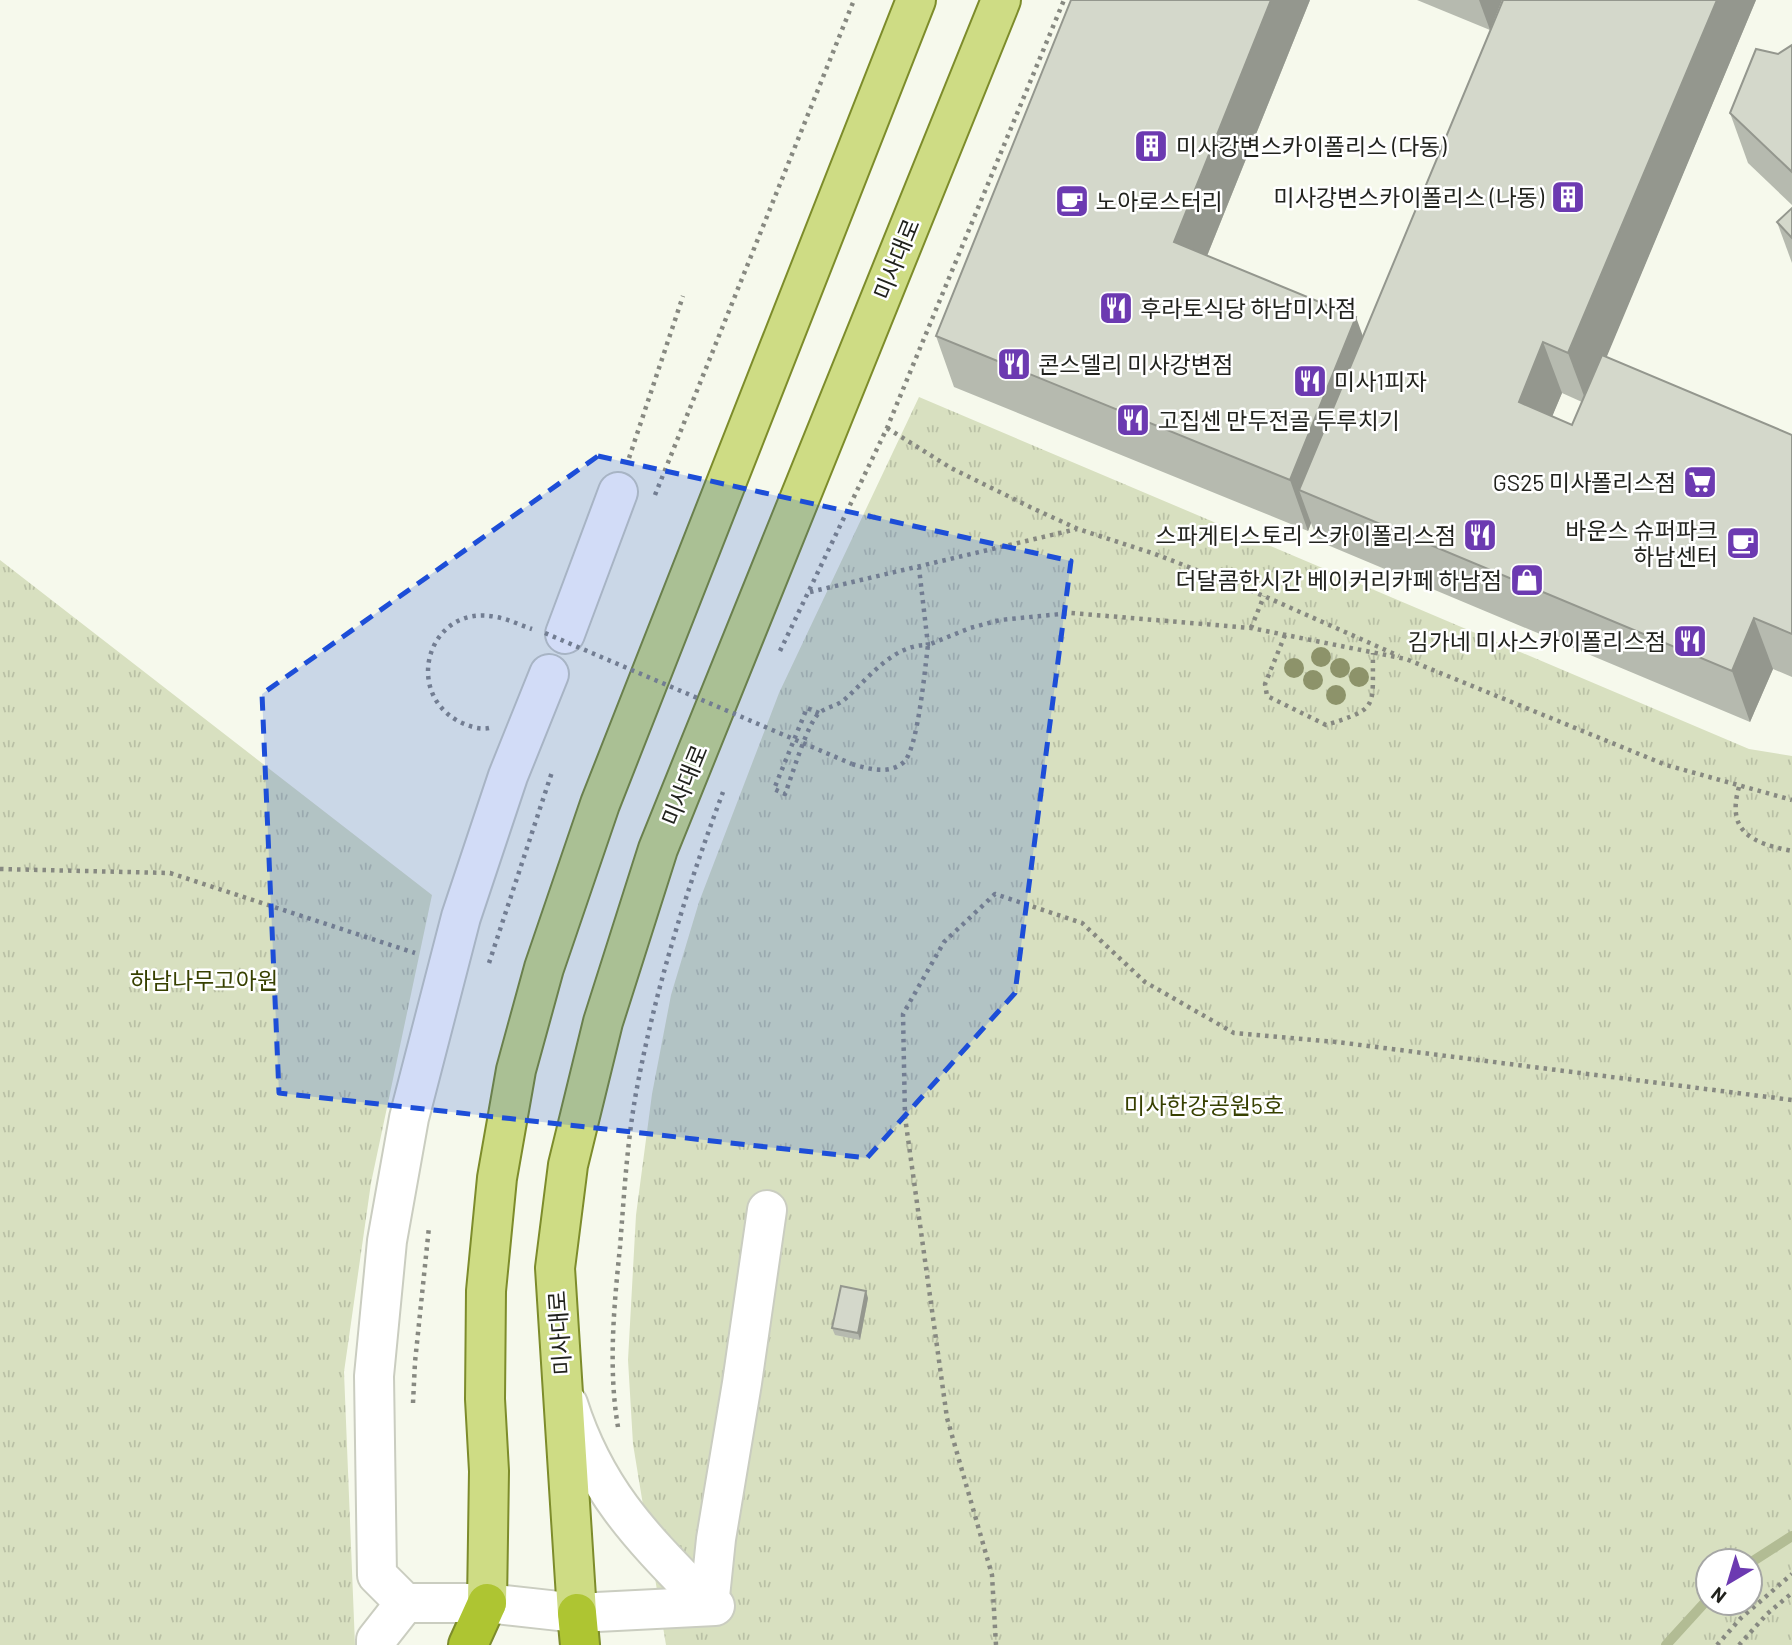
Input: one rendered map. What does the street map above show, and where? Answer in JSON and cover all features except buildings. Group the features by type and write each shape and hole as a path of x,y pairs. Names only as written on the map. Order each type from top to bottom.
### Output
{"highway":[{"path":"468,1645 487,1603"},
{"path":"487,1603 494,1645"}],"main road":[{"path":"487,1603 489,1471 485,1399 486,1291 497,1178 516,1070 544,968 600,804 916,0"},
{"name":"미사대로","path":"579,1629 555,1268 568,1166 603,1023 658,849 1001,0"}],"street":[{"path":"555,634 634,498"},
{"path":"549,674 508,776 461,917 409,1118 387,1241 373,1376 377,1575 405,1603 487,1603 579,1629 712,1606"},
{"path":"712,1606 716,1539 767,1210"},
{"path":"563,1388 587,1454 618,1507 641,1536 712,1606"},
{"path":"376,1645 376,1640 405,1603"}],"path":[{"path":"634,498 854,0"},
{"path":"780,651 887,428 1064,0"},
{"path":"634,498 683,296"},
{"path":"887,428 985,487 1077,528 1155,554 1264,596 1406,659 1666,765 1792,800"},
{"path":"809,592 919,568 1077,528"},
{"path":"495,727 483,729 465,725 447,715 433,695 427,672 431,651 439,635 456,621 476,616 495,617 555,634 852,764 873,770 891,769 905,761 913,742 928,646 919,568"},
{"path":"1251,628 1264,596"},
{"path":"819,713 807,708 774,789 785,794 819,713 841,703 898,653 915,645 928,646 970,628 1000,620 1071,613 1251,628 1406,659"},
{"path":"1285,635 1265,684 1267,696 1326,725 1361,714 1369,707 1372,695 1373,653"},
{"path":"748,726 753,713"},
{"path":"1739,787 1734,804 1735,817 1742,832 1776,848 1792,851"},
{"path":"620,1439 616,1417 614,1357 616,1282 636,1095 677,921 724,791"},
{"path":"0,869 170,873 449,964"},
{"path":"996,1645 992,1575 947,1418 905,1117 903,1014 944,942 995,894 1082,923 1145,982 1234,1033 1337,1042 1792,1100"},
{"path":"1717,1645 1741,1618 1792,1574"},
{"path":"1739,1645 1767,1614 1792,1593"}],"highlighted area":[{"path":"598,456 1071,561 1015,993 867,1158 279,1093 262,694"}],"green space":[{"name":"미사한강공원5호","path":"919,397 1749,749 1792,756 1792,1645 666,1645 633,1444 628,1360 636,1215 652,1094 671,995 699,902 779,693"},
{"name":"하남나무고아원","path":"0,560 432,895 371,1183 344,1372 355,1645 0,1645"}],"waterway":[{"path":"1764,1554 1792,1536"},
{"path":"1666,1645 1694,1614"}],"place":[{"name":"미사강변스카이폴리스 (다동)","path":"1151,146"},
{"name":"미사강변스카이폴리스 (나동)","path":"1568,197"},
{"name":"노아로스터리","path":"1072,201"},
{"name":"후라토식당 하남미사점","path":"1116,308"},
{"name":"콘스델리 미사강변점","path":"1014,364"},
{"name":"미사1피자","path":"1310,381"},
{"name":"고집센 만두전골 두루치기","path":"1133,420"},
{"name":"GS25 미사폴리스점","path":"1700,482"},
{"name":"스파게티스토리 스카이폴리스점","path":"1480,535"},
{"name":"바운스 슈퍼파크 하남센터","path":"1743,543"},
{"name":"더달콤한시간 베이커리카페 하남점","path":"1527,580"},
{"name":"김가네 미사스카이폴리스점","path":"1690,641"}]}
